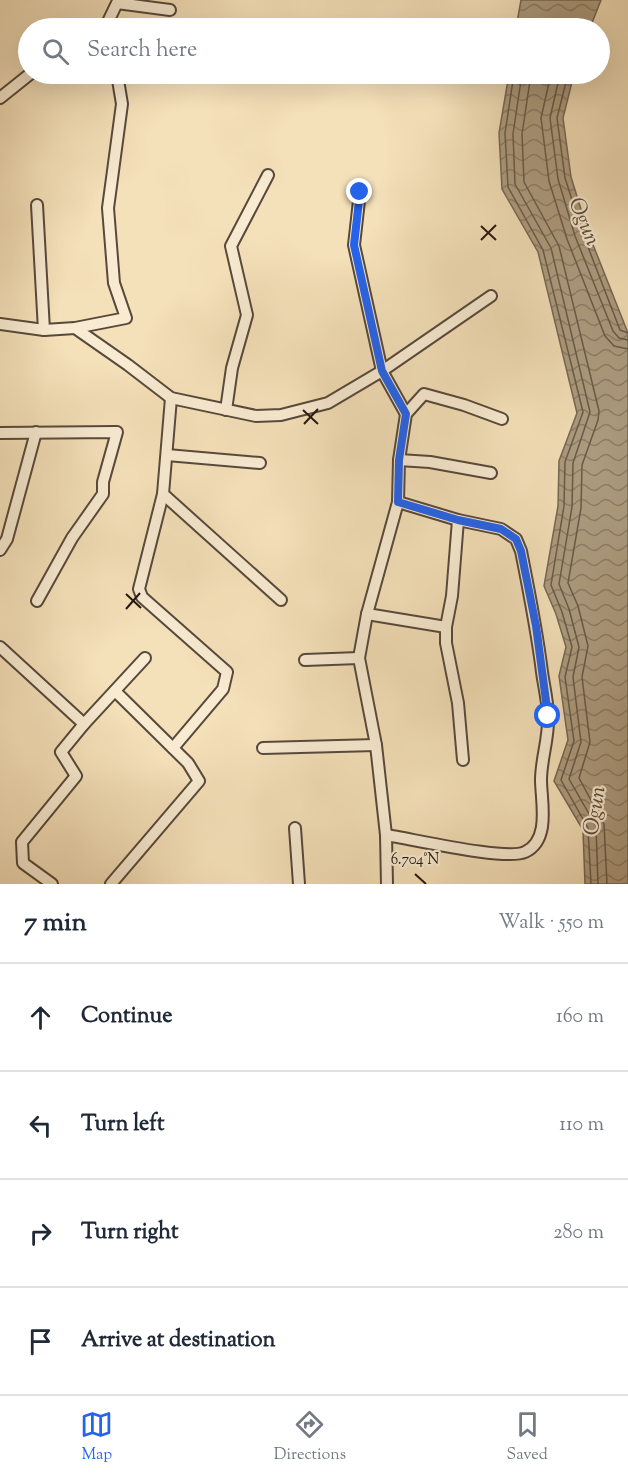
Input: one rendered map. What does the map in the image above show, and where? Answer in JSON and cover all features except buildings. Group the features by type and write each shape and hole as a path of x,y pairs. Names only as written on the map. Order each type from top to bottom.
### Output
{"street":[{"path":"110,18 117,3 170,10"},
{"path":"0,98 18,84"},
{"path":"0,324 44,330 75,328 126,318 114,283 108,208 122,104 119,84"},
{"path":"226,410 232,368 246,315 231,246 268,175"},
{"path":"360,192 354,245 382,371 406,414"},
{"path":"37,205 44,330"},
{"path":"75,328 171,398 256,416 281,415 328,403 382,371 491,296"},
{"path":"387,884 386,835 376,745 359,657 367,614 398,502 399,460 406,414 424,394 502,419"},
{"path":"171,398 163,494 139,589 142,597 194,640 227,672 223,688 174,748"},
{"path":"0,550 36,432"},
{"path":"0,433 117,432 103,482 103,494 72,538 37,601"},
{"path":"167,455 260,463"},
{"path":"399,460 430,462 491,473"},
{"path":"163,494 281,600"},
{"path":"386,835 496,854 518,854 528,851 542,826 544,805 541,783 542,756 548,716 536,626 521,551 516,539 501,529 458,520 398,502"},
{"path":"458,520 446,642 458,703 463,760"},
{"path":"367,614 446,627"},
{"path":"0,647 84,724"},
{"path":"305,660 359,657"},
{"path":"52,884 24,862 22,842 76,776 61,752 145,658"},
{"path":"111,884 199,781 188,763 174,748 115,691"},
{"path":"263,748 376,745"},
{"path":"295,828 299,884"}],"water":[{"path":"521,0 601,0 594,18 518,18"},
{"name":"Ogun","path":"507,84 572,84 563,118 571,177 588,232 628,333 628,884 585,884 583,830 554,781 568,740 559,676 566,647 544,586 558,506 559,461 577,413 538,252 502,189 499,133"}],"route":[{"path":"360,192 354,245 382,371 406,414 399,460 398,502 458,520 501,529 516,539 521,551 536,626 548,716"}]}
